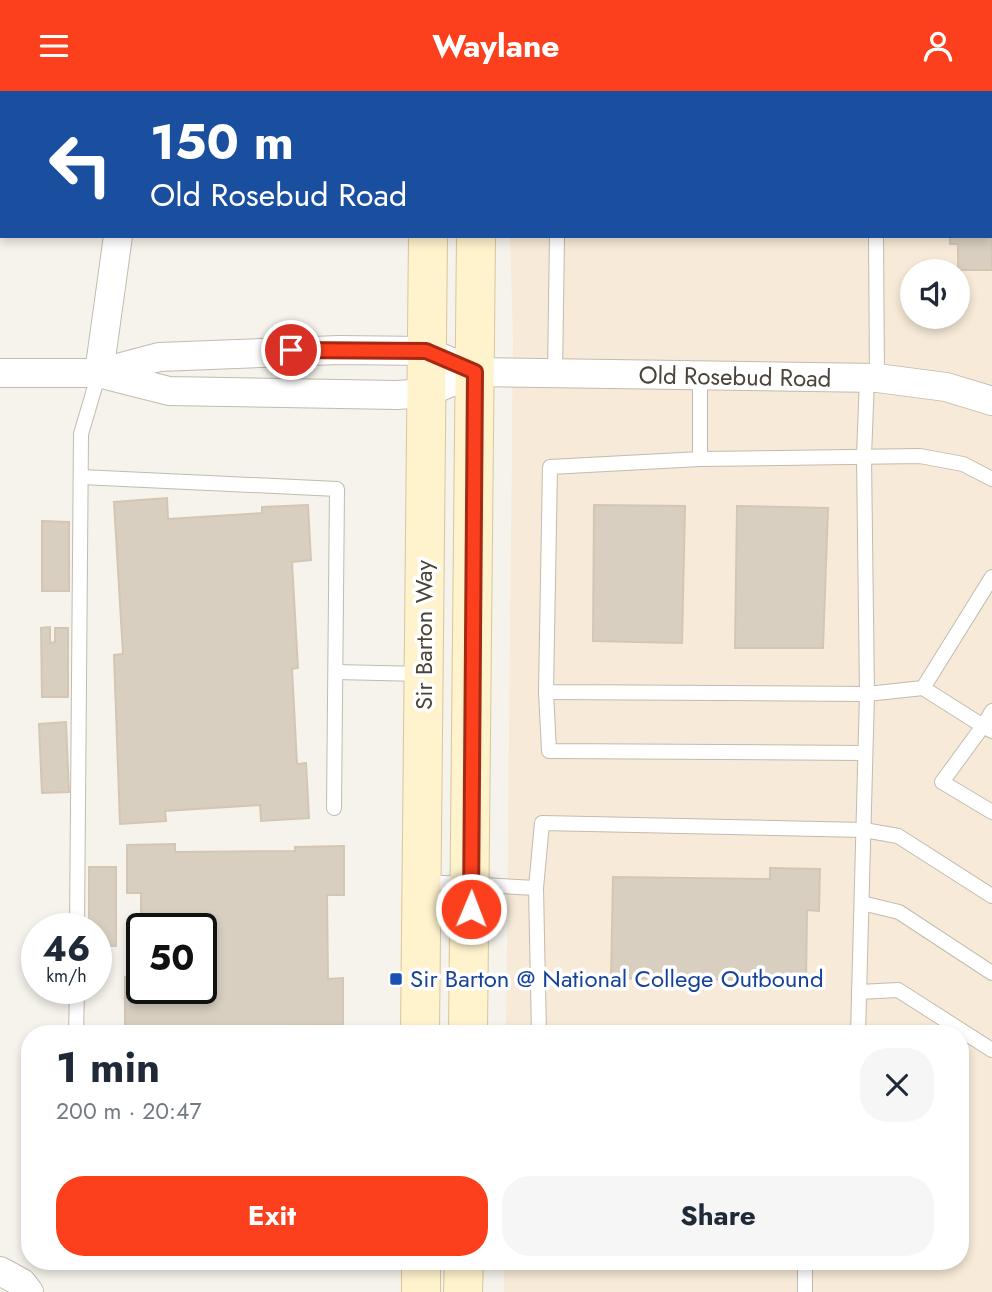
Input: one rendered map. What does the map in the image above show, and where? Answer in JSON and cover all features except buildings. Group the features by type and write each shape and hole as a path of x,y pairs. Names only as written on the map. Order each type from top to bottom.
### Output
{"main road":[{"name":"Sir Barton Way","path":"420,1025 428,238"},
{"name":"Sir Barton Way","path":"468,1025 472,885 476,238"},
{"path":"421,1270 421,1292"},
{"path":"463,1292 464,1270"}],"street":[{"path":"99,373 118,238"},
{"name":"Old Rosebud Road","path":"99,373 159,357 267,351 426,351 475,372 872,379 946,387 992,401"},
{"name":"Old Rosebud Road","path":"0,373 99,373 169,391 426,393 475,372"},
{"path":"0,1271 22,1283 29,1292"}],"lane":[{"path":"555,375 557,238"},
{"path":"858,1025 867,694 864,456 872,379 876,238"},
{"path":"77,913 81,434 99,373"},
{"path":"700,376 700,459"},
{"path":"865,753 549,751 546,692 551,467 700,459 920,456 963,464 992,478"},
{"path":"81,477 337,489 334,808"},
{"path":"923,688 992,577"},
{"path":"336,672 424,674"},
{"path":"546,692 867,694 923,688 988,728"},
{"path":"992,711 988,728 942,782 992,811"},
{"path":"539,1025 536,888 542,823 864,830 898,835 992,896"},
{"path":"422,882 536,888"},
{"path":"862,903 899,912 992,973"},
{"path":"859,992 898,990 953,1025"},
{"path":"76,1025 77,1004"},
{"path":"969,1035 992,1050"},
{"path":"805,1270 805,1292"}],"shaded area":[{"path":"510,238 992,238 992,1292 504,1292 504,1270 969,1270 969,1025 506,1025 513,338"}],"place":[{"name":"Sir Barton @ National College Outbound","path":"396,979"}],"route":[{"path":"291,350 426,351 475,372 471,909"}]}
